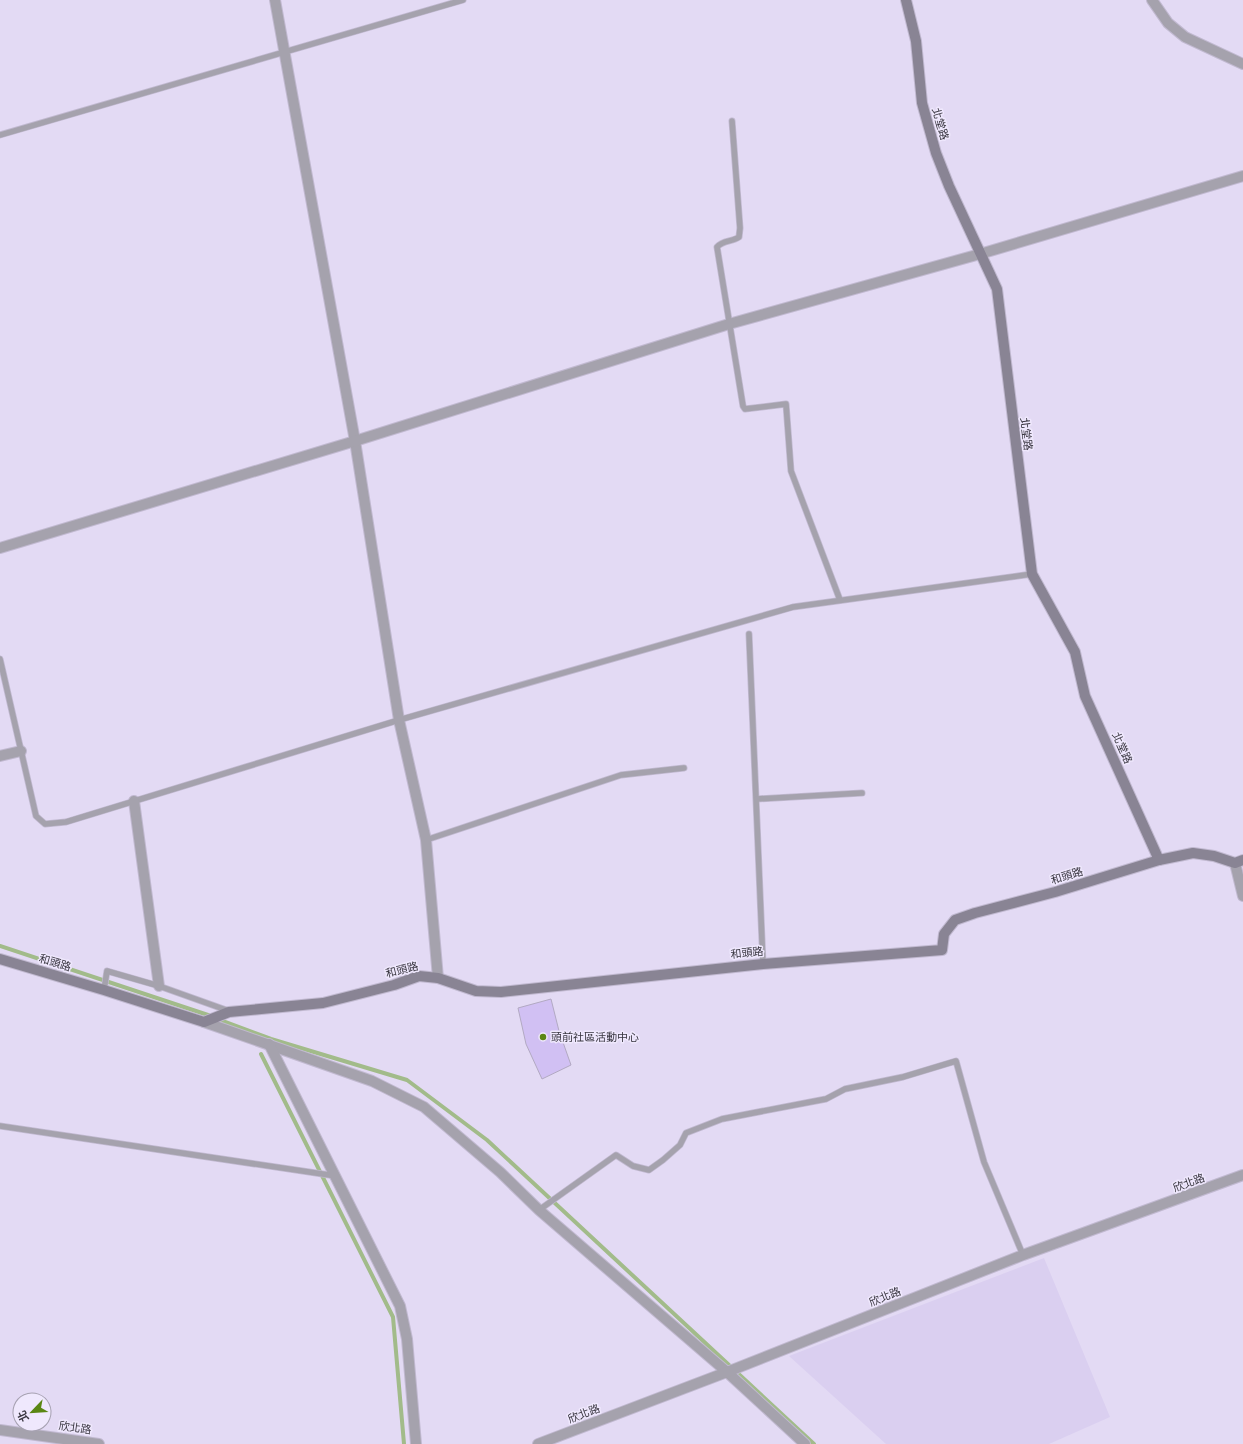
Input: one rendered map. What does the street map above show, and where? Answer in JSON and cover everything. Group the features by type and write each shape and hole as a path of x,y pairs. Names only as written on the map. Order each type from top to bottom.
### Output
{"street":[{"path":"275,0 355,441 399,720 426,840 438,978"},
{"name":"北堂路","path":"906,0 916,41 922,103 936,153 949,186 997,288 1032,574 1075,652 1085,696 1159,860"},
{"path":"1152,0 1168,23 1185,37 1243,64"},
{"path":"0,548 355,441 729,324 980,254 1243,176"},
{"path":"0,756 21,751"},
{"path":"134,801 159,986"},
{"name":"和頭路","path":"0,959 204,1022 229,1012 323,1003 419,976 438,978 476,991 501,992 763,964 942,950 944,934 955,920 975,912 1055,892 1159,860 1194,853 1239,862"},
{"path":"1239,862 1243,896"},
{"path":"204,1022 372,1081 424,1107 500,1172 539,1210 727,1372 805,1444"},
{"path":"269,1044 400,1306 408,1339 416,1444"},
{"name":"欣北路","path":"538,1444 727,1372 1023,1255 1243,1176"},
{"name":"欣北路","path":"0,1430 99,1444"}],"lane":[{"path":"0,135 463,0"},
{"path":"732,121 740,228 739,236 734,240 720,244 717,247 743,406 745,409 786,404 791,471 840,600"},
{"path":"0,659 36,816 45,824 66,822 399,720 793,607 1032,574"},
{"path":"749,634 763,964"},
{"path":"426,840 621,775 684,768"},
{"path":"757,799 862,793"},
{"name":"和頭路","path":"104,990 107,971 159,986 229,1012"},
{"path":"539,1210 616,1155 633,1166 649,1170 680,1145 686,1133 722,1119 826,1099 845,1089 903,1077 956,1061 984,1162 1023,1255"},
{"path":"0,1126 336,1176"}],"shaded area":[{"path":"1044,1258 1110,1417 1049,1444 886,1444 789,1356"}],"building":[{"name":"頭前社區活動中心","path":"551,999 559,1031 571,1065 542,1079 526,1044 518,1008"}],"waterway":[{"path":"0,946 211,1016"},
{"path":"217,1019 271,1039 407,1080 487,1140 814,1444"},
{"path":"261,1054 393,1317 404,1444"}],"place":[{"name":"頭前社區活動中心","path":"543,1037"}]}
